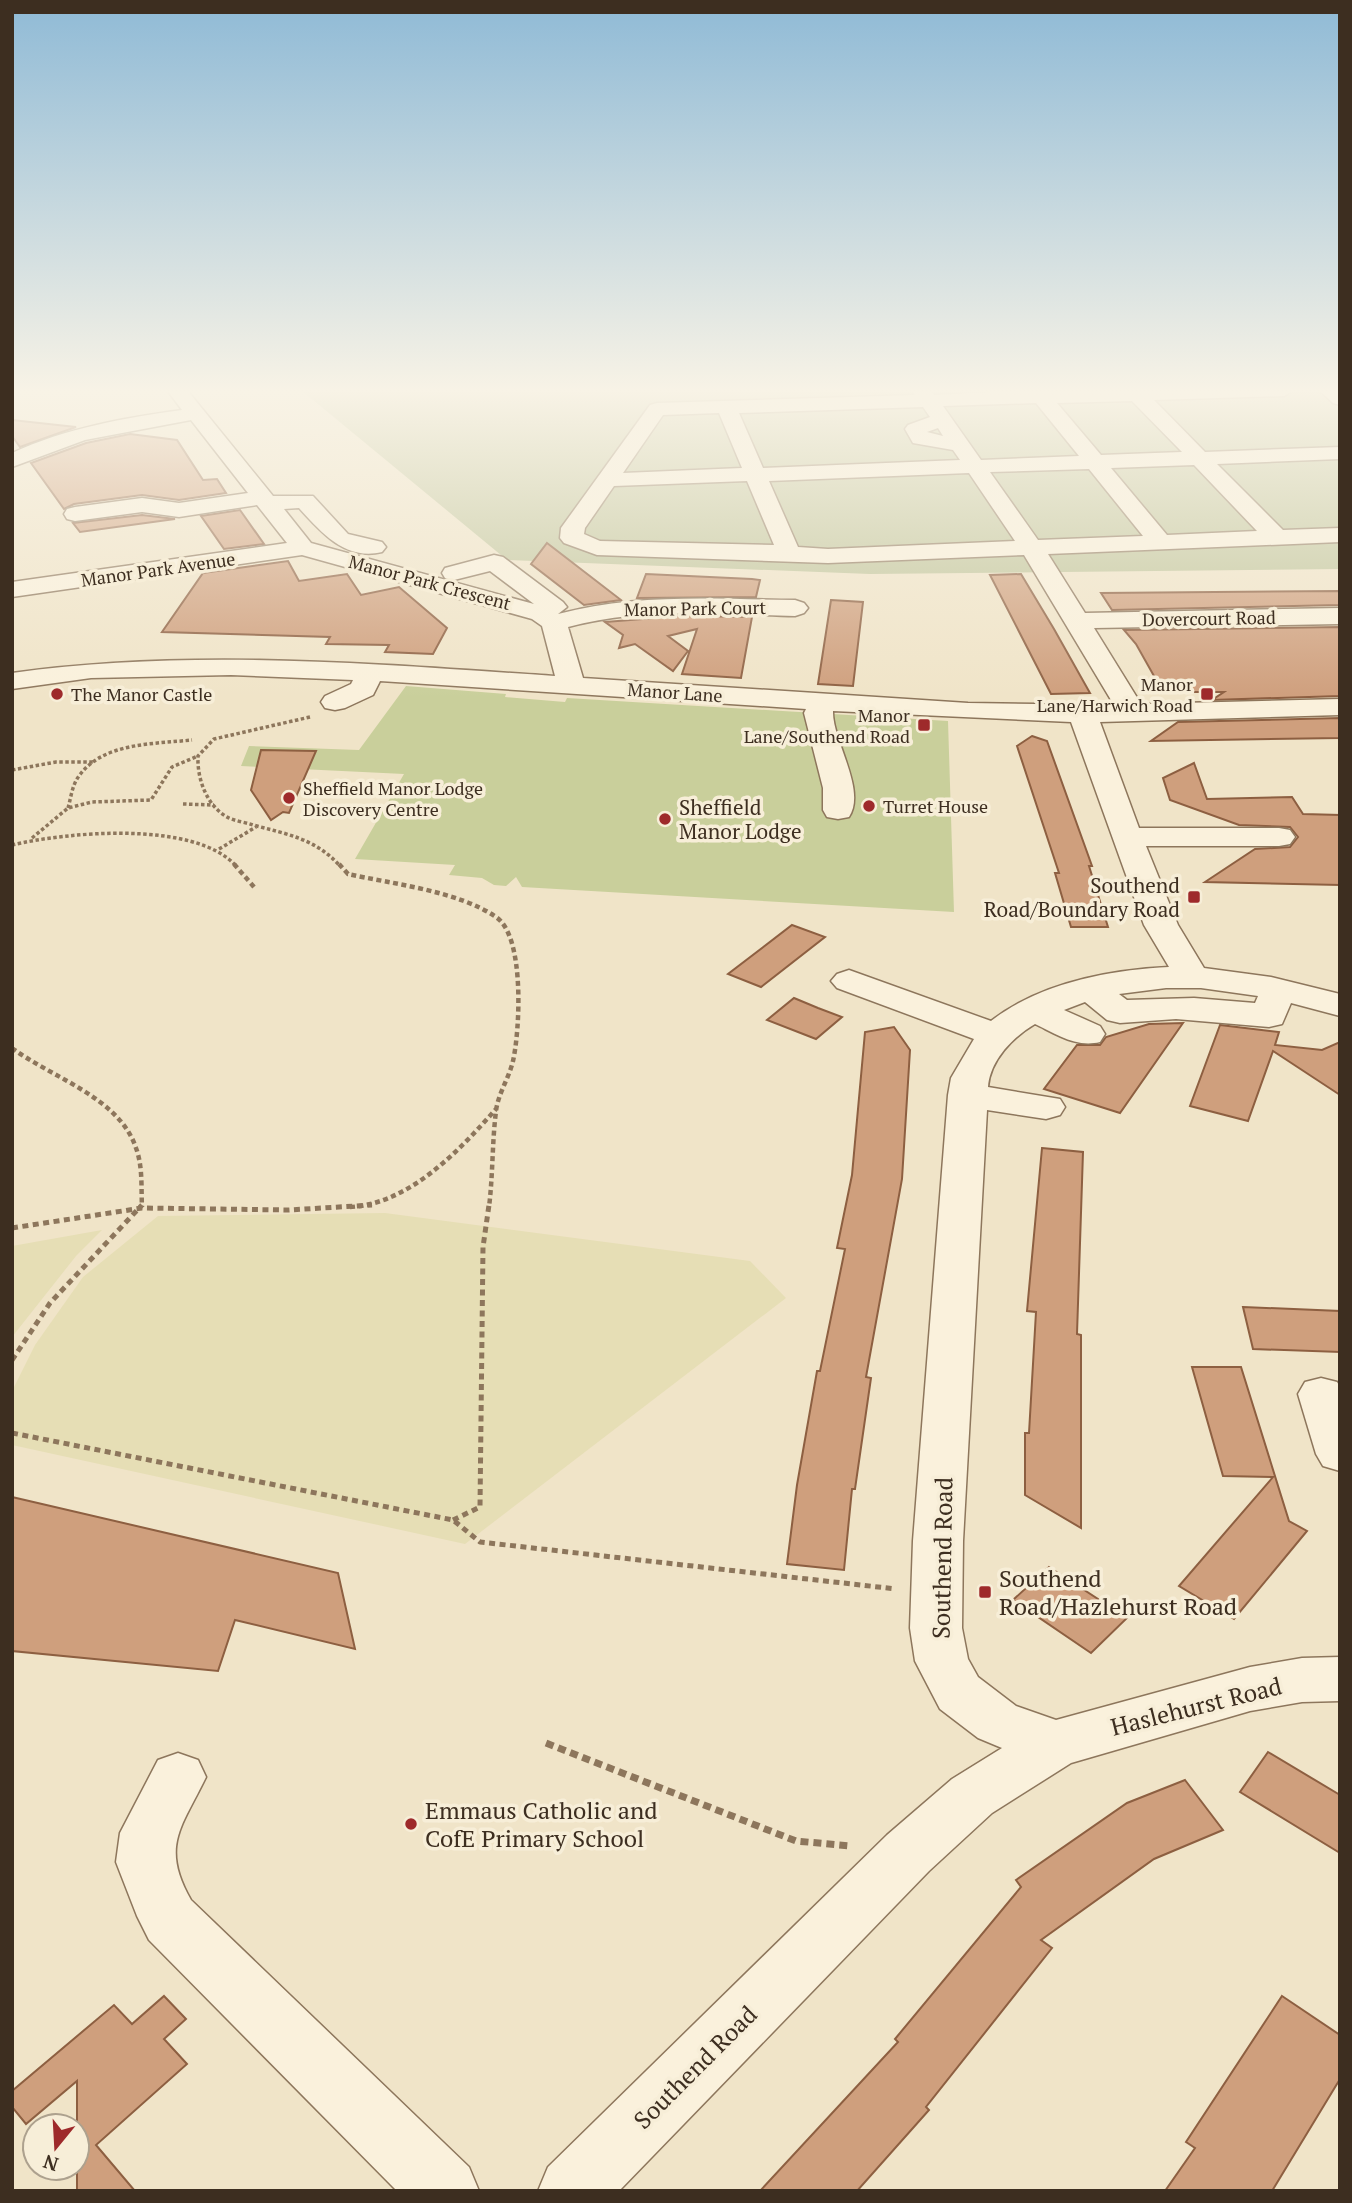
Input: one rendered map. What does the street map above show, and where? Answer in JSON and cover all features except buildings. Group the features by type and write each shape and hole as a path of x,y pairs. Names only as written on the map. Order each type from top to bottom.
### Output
{"street":[{"path":"258,493 303,548"},
{"path":"598,493 573,527 572,538 597,548 828,556 1340,535"},
{"path":"765,493 789,553"},
{"path":"993,493 1079,621 1132,712"},
{"path":"1120,493 1160,542"},
{"path":"1231,493 1277,538"},
{"path":"75,514 142,505 179,510 265,501 305,501 340,539 442,563 449,579 494,562 555,607 547,618 571,685"},
{"name":"Manor Park Crescent","path":"303,548 449,579 547,618"},
{"name":"Manor Park Avenue","path":"12,590 303,548"},
{"name":"Manor Park Court","path":"547,618 649,605 795,608"},
{"name":"Dovercourt Road","path":"1079,621 1340,616"},
{"name":"Manor Lane","path":"12,681 62,673 147,667 370,672 968,711 1083,714 1340,707"},
{"path":"326,709 363,689 370,672"},
{"path":"823,701 818,713 838,788 838,810"},
{"path":"1083,714 1097,760 1161,925 1192,977"},
{"path":"1128,837 1279,837"},
{"name":"Southend Road","path":"1055,1744 997,1722 959,1693 942,1661 936,1628 967,1095 977,1063 994,1034 1034,1010 1089,988 1132,978 1192,977 1278,989 1340,1005"},
{"path":"849,981 994,1034"},
{"path":"1089,988 1120,1012 1154,1007 1225,1009 1269,1016 1278,989"},
{"path":"1034,1010 1087,1034"},
{"path":"967,1095 1046,1107"},
{"path":"1321,1394 1340,1454"},
{"name":"Haslehurst Road","path":"1055,1744 1250,1689 1302,1680 1340,1679"},
{"name":"Southend Road","path":"572,2191 908,1853 972,1796 1055,1744"},
{"path":"178,1777 148,1835 144,1865 150,1886 170,1920 444,2191"}],"path":[{"path":"32,838 68,808 92,802 151,800 172,767 198,756 214,739 326,709"},
{"path":"68,808 78,777 94,762 110,754 141,746 192,740"},
{"path":"198,756 197,775 215,805 226,817 308,840 327,851 348,874 468,902 499,918 512,940 517,978 517,1020 513,1061 496,1109 495,1161 483,1247 480,1507 453,1520"},
{"path":"12,769 56,762 94,762"},
{"path":"183,804 215,805"},
{"path":"219,849 256,827"},
{"path":"12,845 32,838 149,836 190,839 219,849 254,887"},
{"path":"12,1048 29,1063 110,1110 133,1139 140,1175 142,1208 50,1303 12,1360"},
{"path":"12,1228 142,1208 289,1210 371,1206 413,1185 465,1144 496,1109"},
{"path":"12,1433 453,1520 480,1542 936,1593"},
{"path":"546,1743 796,1841 908,1853"}],"shaded area":[{"path":"385,1213 750,1261 786,1298 465,1544 12,1445 12,1391 35,1345 83,1277 158,1216"},
{"path":"102,1230 76,1256 12,1337 12,1246"}],"green space":[{"path":"426,493 1340,493 1340,569 870,574 507,560"},
{"name":"Sheffield Manor Lodge","path":"406,686 565,702 567,698 948,721 954,912 522,887 516,877 506,886 494,885 482,878 449,875 455,865 355,859 404,774 241,766 249,746 359,750"}],"place":[{"name":"The Manor Castle","path":"57,694"},
{"name":"Manor Lane/Harwich Road","path":"1207,694"},
{"name":"Manor Lane/Southend Road","path":"924,725"},
{"name":"Sheffield Manor Lodge Discovery Centre","path":"289,798"},
{"name":"Turret House","path":"869,806"},
{"name":"Sheffield Manor Lodge","path":"665,819"},
{"name":"Southend Road/Boundary Road","path":"1194,897"},
{"name":"Southend Road/Hazlehurst Road","path":"985,1592"},
{"name":"Emmaus Catholic and CofE Primary School","path":"411,1824"}]}
